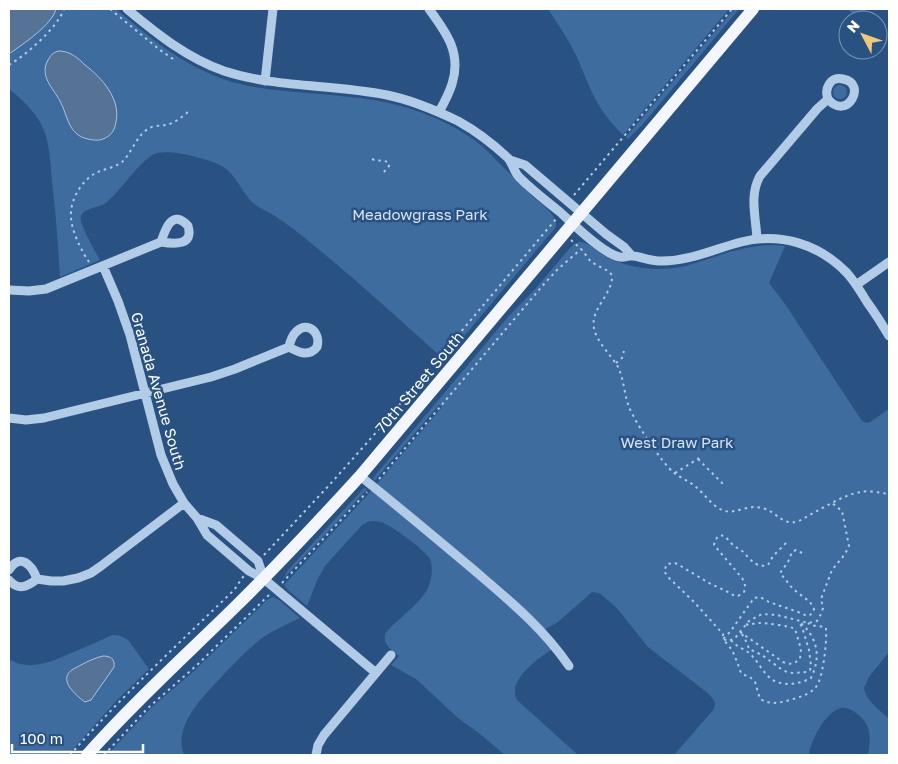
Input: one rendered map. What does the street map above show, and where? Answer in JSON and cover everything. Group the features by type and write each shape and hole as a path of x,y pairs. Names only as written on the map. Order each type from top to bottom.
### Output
{"main road":[{"name":"70th Street South","path":"87,755 153,685 319,522 360,476 753,9"}],"street":[{"path":"127,9 178,49 231,73 266,81 382,94 439,112 478,133 510,160 525,165 624,247 632,256"},
{"path":"266,81 273,9"},
{"path":"429,9 449,39 455,60 451,85 439,112"},
{"path":"758,239 754,197 758,179 817,109 828,99"},
{"path":"510,160 517,175 593,242 620,258 632,256 652,260 674,261 738,243 766,238 786,240 815,249 840,266 856,285 889,336"},
{"path":"9,290 29,291 46,289 161,242"},
{"path":"856,285 889,262"},
{"name":"Granada Avenue South","path":"103,266 128,328 163,461 184,503 197,518 207,535 249,571 264,578 376,673"},
{"path":"9,418 37,419 145,393 223,373 289,347"},
{"path":"360,476 433,535 530,619 552,642 569,666"},
{"path":"9,580 15,585 22,587 27,586 36,579 63,581 91,573 184,503"},
{"name":"Granada Avenue South","path":"197,518 216,525 258,561 264,578"},
{"path":"9,570 13,564 23,561 31,567 36,579"},
{"path":"316,755 318,745 324,735 391,655"}],"path":[{"path":"9,66 53,28 64,9"},
{"path":"110,9 176,61"},
{"path":"575,194 732,9"},
{"path":"89,263 81,249 71,216 73,201 82,185 96,173 122,161 147,129 172,123 189,111"},
{"path":"372,159 376,161 384,160 389,163 389,166 383,173"},
{"path":"267,552 373,436 553,222"},
{"path":"577,245 591,262 608,271 612,276 610,285 595,314 593,325 596,334 622,376 626,398 631,411 669,468 695,485 716,506 726,512 748,507 761,507 784,521 794,522 800,521 849,495 862,491 889,494"},
{"path":"286,580 372,486 544,284 581,249"},
{"path":"616,364 622,358 624,351"},
{"path":"675,473 699,458 722,483 724,482"},
{"path":"808,623 816,621 821,614 823,608 821,599 828,579 849,546 842,511 832,503"},
{"path":"723,639 729,641 735,638 749,621 762,614 777,615 810,625 822,626 826,630 819,683 808,693 782,703 770,703 760,699 755,682 742,674 732,650 723,639 723,634 664,571 667,564 679,565 709,583 738,596 744,592 744,583 742,578 714,545 714,541 718,536 725,536 754,563 762,567 768,566 773,556 786,543"},
{"path":"723,639 754,598 760,597 806,616 813,612 814,609 810,602 793,589 780,573 792,552 796,550 802,553"},
{"path":"70,755 134,686 232,592 240,580"},
{"path":"104,755 148,708 197,665 265,599"},
{"path":"740,632 749,649 762,655 781,669 793,673 807,672 811,666 809,650 799,622"},
{"path":"731,640 734,644 748,652 769,677 777,682 799,683 811,678 816,667 817,652 810,631 799,622"},
{"path":"740,632 783,662 788,664 794,663 800,659 801,649 797,633 791,626 762,623 748,626 746,624"}],"green space":[{"name":"Meadowgrass Park","path":"9,9 116,9 179,58 223,79 259,88 373,100 401,106 428,115 454,127 483,147 551,213 556,220 555,227 445,359 442,357 444,354 441,352 439,355 307,239 275,216 254,204 225,168 214,162 185,154 165,152 151,156 139,166 107,202 83,213 81,216 82,224 100,260 60,277 51,165 46,136 44,129 31,110 9,89"},
{"path":"548,9 729,9 623,135 596,101 573,49"},
{"path":"734,9 739,9 643,124 628,139 626,137"},
{"path":"847,9 865,10 848,10"},
{"path":"837,85 843,85 847,92 843,99 837,99 833,95 833,89"},
{"name":"West Draw Park","path":"579,242 589,245 613,260 633,266 654,269 686,266 747,248 772,245 785,246 769,283 785,304 862,421 870,422 889,409 889,652 869,677 864,688 870,701 889,719 889,755 868,755 870,737 868,727 856,713 849,709 841,708 835,710 820,727 812,742 809,755 674,755 714,709 715,702 709,694 648,647 616,607 599,593 592,592 558,622 544,630 376,485 442,407 439,405 374,481 373,478 508,317 569,249"},
{"path":"364,488 367,489 283,579 288,570"},
{"path":"373,489 510,605 554,648 526,670 516,685 515,692 517,700 578,755 505,755 458,718 416,679 391,665 399,656 386,644 385,634 422,598 429,585 432,569 427,555 391,527 375,521 362,525 325,566 307,606 284,585"},
{"path":"273,597 300,618 271,632 257,642 201,700 193,710 183,732 184,755 107,755 152,707 193,672 267,600"},
{"path":"112,635 121,636 129,641 149,669 117,700 68,755 9,755 9,659 25,665 42,664"}],"shaded area":[{"path":"9,9 56,9 43,28 9,54"},
{"path":"59,51 70,54 80,60 98,76 113,97 117,113 115,128 106,138 101,140 88,139 81,137 72,129 60,101 48,82 45,71 50,57"},
{"path":"103,656 112,659 114,667 91,700 85,702 69,686 67,682 68,674 86,662"}]}
